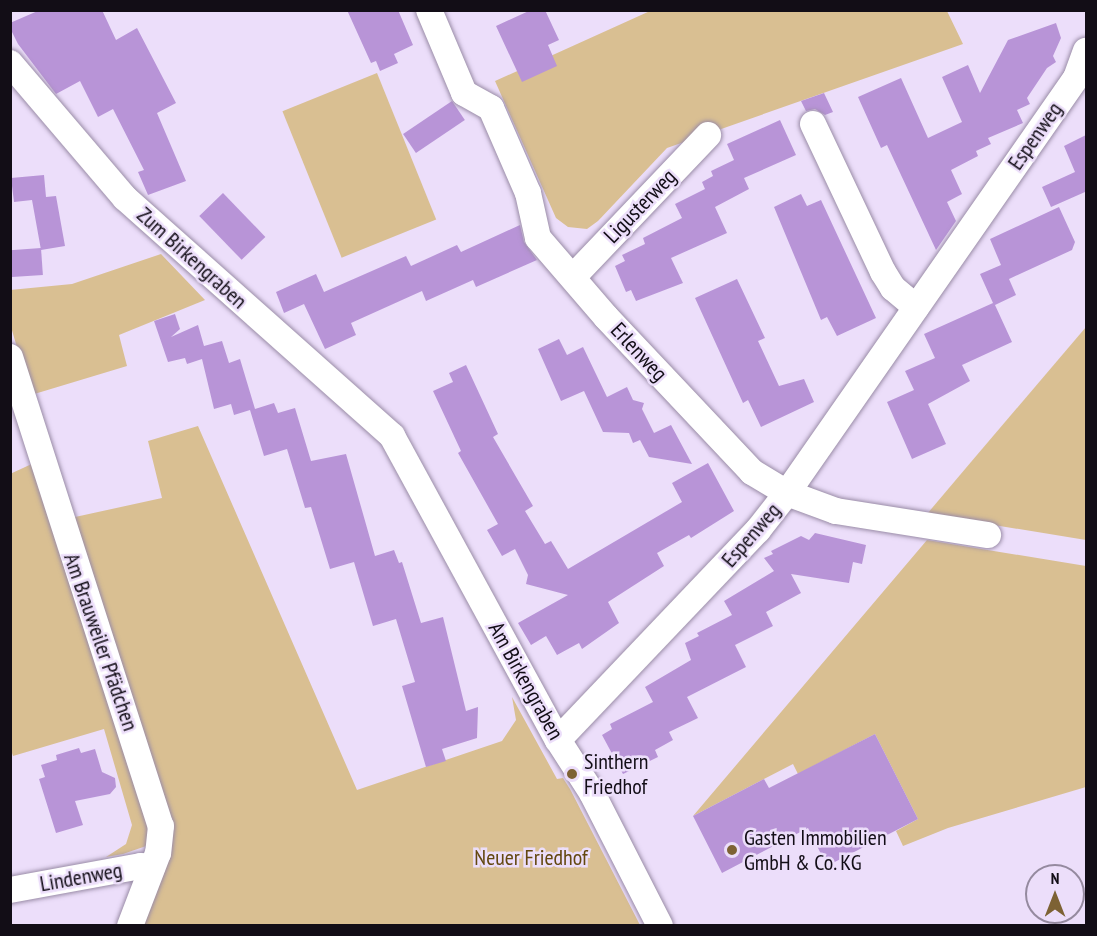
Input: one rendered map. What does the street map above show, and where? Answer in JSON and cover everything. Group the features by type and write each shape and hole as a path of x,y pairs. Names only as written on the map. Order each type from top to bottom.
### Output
{"street":[{"name":"Erlenweg","path":"429,10 464,93 491,108 528,193 538,238 606,317 752,472 787,493 836,511 988,535"},
{"name":"Espenweg","path":"558,740 758,530 787,493 1076,78 1086,51"},
{"name":"Zum Birkengraben","path":"10,63 125,198 392,436"},
{"path":"813,124 883,272 893,288 916,307"},
{"name":"Ligusterweg","path":"573,277 708,135"},
{"name":"Am Brauweiler Pfädchen","path":"10,357 156,804 161,839 130,926"},
{"name":"Am Birkengraben","path":"392,436 558,740 592,793 660,926"},
{"name":"Lindenweg","path":"10,890 141,866 152,868"}],"green space":[{"path":"650,11 947,11 963,44 667,148 598,221 587,229 568,227 556,218 495,81"},
{"path":"377,73 436,219 342,258 282,111"},
{"path":"161,254 205,300 119,335 127,366 31,395 11,327 10,290 72,284"},
{"path":"1086,327 1086,540 927,514 971,462"},
{"name":"Neuer Friedhof","path":"198,426 357,790 502,741 516,720 512,697 557,779 563,778 570,789 640,925 138,925 168,848 66,519 162,498 148,441"},
{"path":"36,462 123,722 152,844 123,854 106,857 126,844 132,825 104,729 13,756 11,750 10,474"},
{"path":"927,540 1086,566 1086,787 948,828 903,846 896,831 918,819 875,734 798,774 793,764 693,816"}],"building":[{"path":"40,10 102,10 116,40 137,28 176,103 157,113 186,181 148,195 138,172 144,170 113,109 98,117 80,81 56,94 18,44 10,28 10,23"},
{"path":"347,10 398,10 413,45 394,54 398,63 380,71 376,61 371,63"},
{"path":"531,10 545,10 559,40 548,45 557,66 522,82 496,26"},
{"path":"1056,23 1061,38 1053,56 1056,62 1047,68 1027,98 1030,104 1017,110 1023,123 988,138 991,144 976,151 978,156 951,170 962,194 947,202 956,221 936,250 887,145 881,148 858,97 901,78 928,138 962,122 942,77 968,65 980,93 1008,40"},
{"path":"824,93 833,112 825,115 815,109 806,111 801,101"},
{"path":"452,101 465,120 416,153 403,134"},
{"path":"780,120 796,155 744,178 749,189 715,207 727,233 671,258 683,283 636,301 631,290 626,292 615,266 625,261 622,255 645,244 643,238 682,218 675,204 705,189 702,182 713,176 711,171 734,160 727,144"},
{"path":"1086,135 1086,196 1085,192 1051,207 1042,187 1075,172 1064,146"},
{"path":"44,175 46,197 56,196 65,246 41,250 32,200 14,202 11,178"},
{"path":"223,193 265,237 242,260 199,216"},
{"path":"801,194 807,206 821,200 876,318 837,336 827,317 821,320 774,207"},
{"path":"1059,207 1075,242 1072,250 1009,279 1016,295 995,305 1012,342 962,365 970,381 928,404 946,444 912,459 887,402 914,390 905,371 935,358 924,334 993,303 980,274 1001,265 990,239"},
{"path":"520,225 524,242 537,260 476,287 473,280 426,301 422,291 351,323 356,335 325,349 304,304 284,313 276,292 316,274 324,292 406,256 411,266 457,245 461,252"},
{"path":"41,248 43,275 12,277 10,250"},
{"path":"737,279 765,338 758,341 779,386 804,379 814,402 761,427 748,400 743,403 695,298"},
{"path":"175,314 180,329 171,337 198,325 204,346 222,341 229,363 240,359 255,409 274,403 278,413 295,408 311,461 346,454 375,556 394,550 399,563 402,562 421,623 443,617 466,711 478,707 477,738 442,749 446,761 426,767 402,686 415,682 396,619 373,626 354,562 330,569 311,507 305,508 287,449 264,456 250,410 234,415 231,404 214,409 202,359 187,364 185,358 168,362 154,321"},
{"path":"559,339 567,355 583,347 607,397 627,387 633,400 644,403 642,409 654,433 671,425 692,464 649,457 640,440 633,443 629,433 603,432 584,391 561,401 538,349"},
{"path":"466,365 498,434 493,437 533,506 525,511 545,544 551,541 568,569 682,502 672,483 708,463 734,511 691,538 689,535 657,553 664,566 608,602 619,623 582,649 579,643 557,655 546,636 531,645 518,623 568,595 526,584 528,575 515,549 502,556 487,530 498,524 458,453 461,451 433,391 453,382 449,373"},
{"path":"815,533 866,545 862,564 853,562 849,583 791,574 801,593 766,612 773,626 735,645 746,667 687,697 698,718 669,732 673,740 655,750 658,757 623,774 602,735 612,729 610,724 653,702 645,687 691,660 685,643 699,636 697,633 732,615 724,601 774,571 764,558 773,554 771,551 801,536 809,540"},
{"path":"875,734 918,819 827,866 808,828 722,873 693,816 764,779 769,788"},
{"path":"79,748 81,753 95,749 102,772 115,778 116,787 110,794 75,801 83,825 56,833 39,779 45,777 41,765 57,760 56,755"}],"place":[{"name":"Sinthern Friedhof","path":"572,774"},
{"name":"Gasten Immobilien GmbH & Co. KG","path":"732,850"}]}
